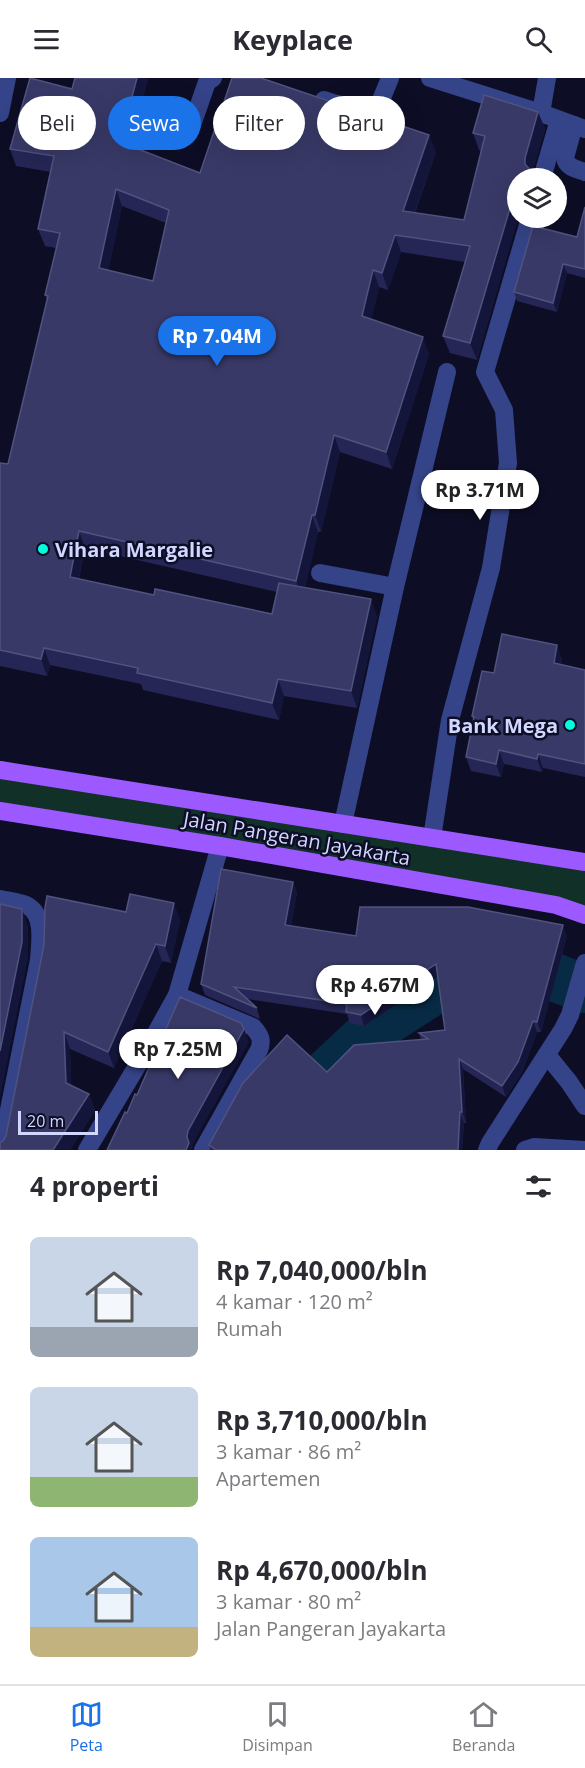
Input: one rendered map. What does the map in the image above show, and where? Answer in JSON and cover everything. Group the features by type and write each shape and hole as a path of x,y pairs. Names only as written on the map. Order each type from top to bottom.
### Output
{"main road":[{"name":"Jalan Pangeran Jayakarta","path":"0,770 585,861"},
{"name":"Jalan Pangeran Jayakarta","path":"0,812 220,846 556,905 585,915"}],"street":[{"path":"0,113 7,78"},
{"path":"201,99 207,82 213,78"},
{"path":"310,96 340,106 363,108 379,105 390,78"},
{"path":"430,78 468,84 573,125"},
{"path":"540,113 547,78"},
{"path":"573,125 566,162 571,167 585,172"},
{"path":"548,168 573,125"},
{"path":"432,838 450,720 491,568 508,463 504,410 484,372 527,228"},
{"path":"343,824 395,587 447,372"},
{"path":"320,573 395,587"},
{"path":"87,1150 177,995 220,846"},
{"path":"0,899 28,906 37,915 40,936 39,960 1,1150"},
{"path":"487,1150 570,1015 585,963"},
{"path":"177,995 253,1027 262,1042 203,1150"},
{"path":"547,1055 585,1106"},
{"path":"525,1150 534,1146 585,1150"}],"green space":[{"path":"0,768 585,862 585,915 0,810"}],"building":[{"path":"30,78 72,89 75,78 137,78 132,96 108,96 108,150 141,150 200,173 213,134 213,150 305,150 305,96 226,96 232,78 261,78 317,97 317,150 405,150 405,127 429,135 403,211 464,220 485,136 473,133 484,95 538,112 525,158 525,164 528,168 507,168 507,218 470,343 443,336 470,246 395,235 382,273 373,270 362,316 423,337 386,452 334,435 296,581 79,531 70,577 154,595 155,589 272,614 279,583 371,599 351,691 278,679 272,703 137,673 138,668 44,648 41,659 0,650 0,463 8,464 48,296 45,295 60,233 38,229 54,156 10,149 18,121 18,150 96,150 96,96 25,96","holes":["116,189 169,210 153,281 99,268"]},
{"path":"585,207 585,269 563,264 553,303 514,292 532,228 577,237"},
{"path":"502,634 557,645 554,663 585,670 585,764 538,754 537,759 499,750 496,764 466,757 482,671 494,673"},
{"path":"221,869 293,882 285,925 356,936 360,907 468,907 563,925 537,1022 533,1021 518,1062 502,1086 459,1059 462,1112 460,1112 458,1150 216,1150 209,1145 243,1083 287,1035 327,1072 354,1045 428,1039 419,1033 445,1030 436,964 361,1015 346,1012 347,1004 234,987 257,1008 201,984"},
{"path":"130,894 174,903 165,946 156,944 108,1052 64,1032 66,1083 89,1094 53,1150 0,1150 0,1142 6,1136 44,945 47,896 126,912"},
{"path":"0,904 22,909 22,942 0,1051"},
{"path":"180,997 241,1023 244,1029 188,1131 189,1143 186,1150 107,1150 125,1112 127,1113 135,1094 137,1095"}],"waterway":[{"path":"253,1150 298,1100 374,1029 425,996 471,971 546,974 585,989"}],"place":[{"name":"Vihara Margalie","path":"43,549"},
{"name":"Bank Mega","path":"570,725"}]}
